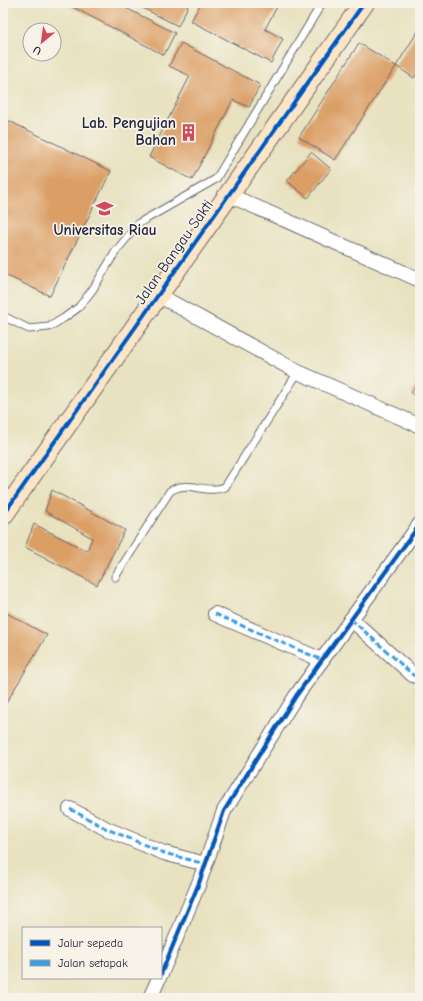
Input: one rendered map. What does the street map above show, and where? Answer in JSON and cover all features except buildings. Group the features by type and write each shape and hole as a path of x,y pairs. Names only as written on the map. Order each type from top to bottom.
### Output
{"street":[{"name":"Jalan Bangau Sakti","path":"3,515 364,3"},
{"path":"230,195 420,280"},
{"path":"158,295 298,372 420,426"},
{"path":"162,972 205,864 224,811 265,743 351,619 420,524"},
{"path":"215,614 322,660"},
{"path":"351,619 413,676 420,677"},
{"path":"70,809 107,829 164,853 205,864"},
{"path":"150,998 159,979"}],"lane":[{"path":"3,316 30,329 49,326 64,318 79,307 93,289 116,250 139,222 216,179 322,3"},
{"path":"115,577 170,491 181,485 210,490 225,487 298,372"}],"marked path":[{"path":"215,614 322,660"},
{"path":"351,619 413,675 420,677"},
{"path":"70,809 107,829 164,853 205,864"}],"cycle path":[{"path":"3,515 364,3"},
{"path":"162,972 199,883 224,811 296,696 420,524"}],"place":[{"name":"Lab. Pengujian Bahan","path":"189,132"},
{"name":"Universitas Riau","path":"105,209"}]}
